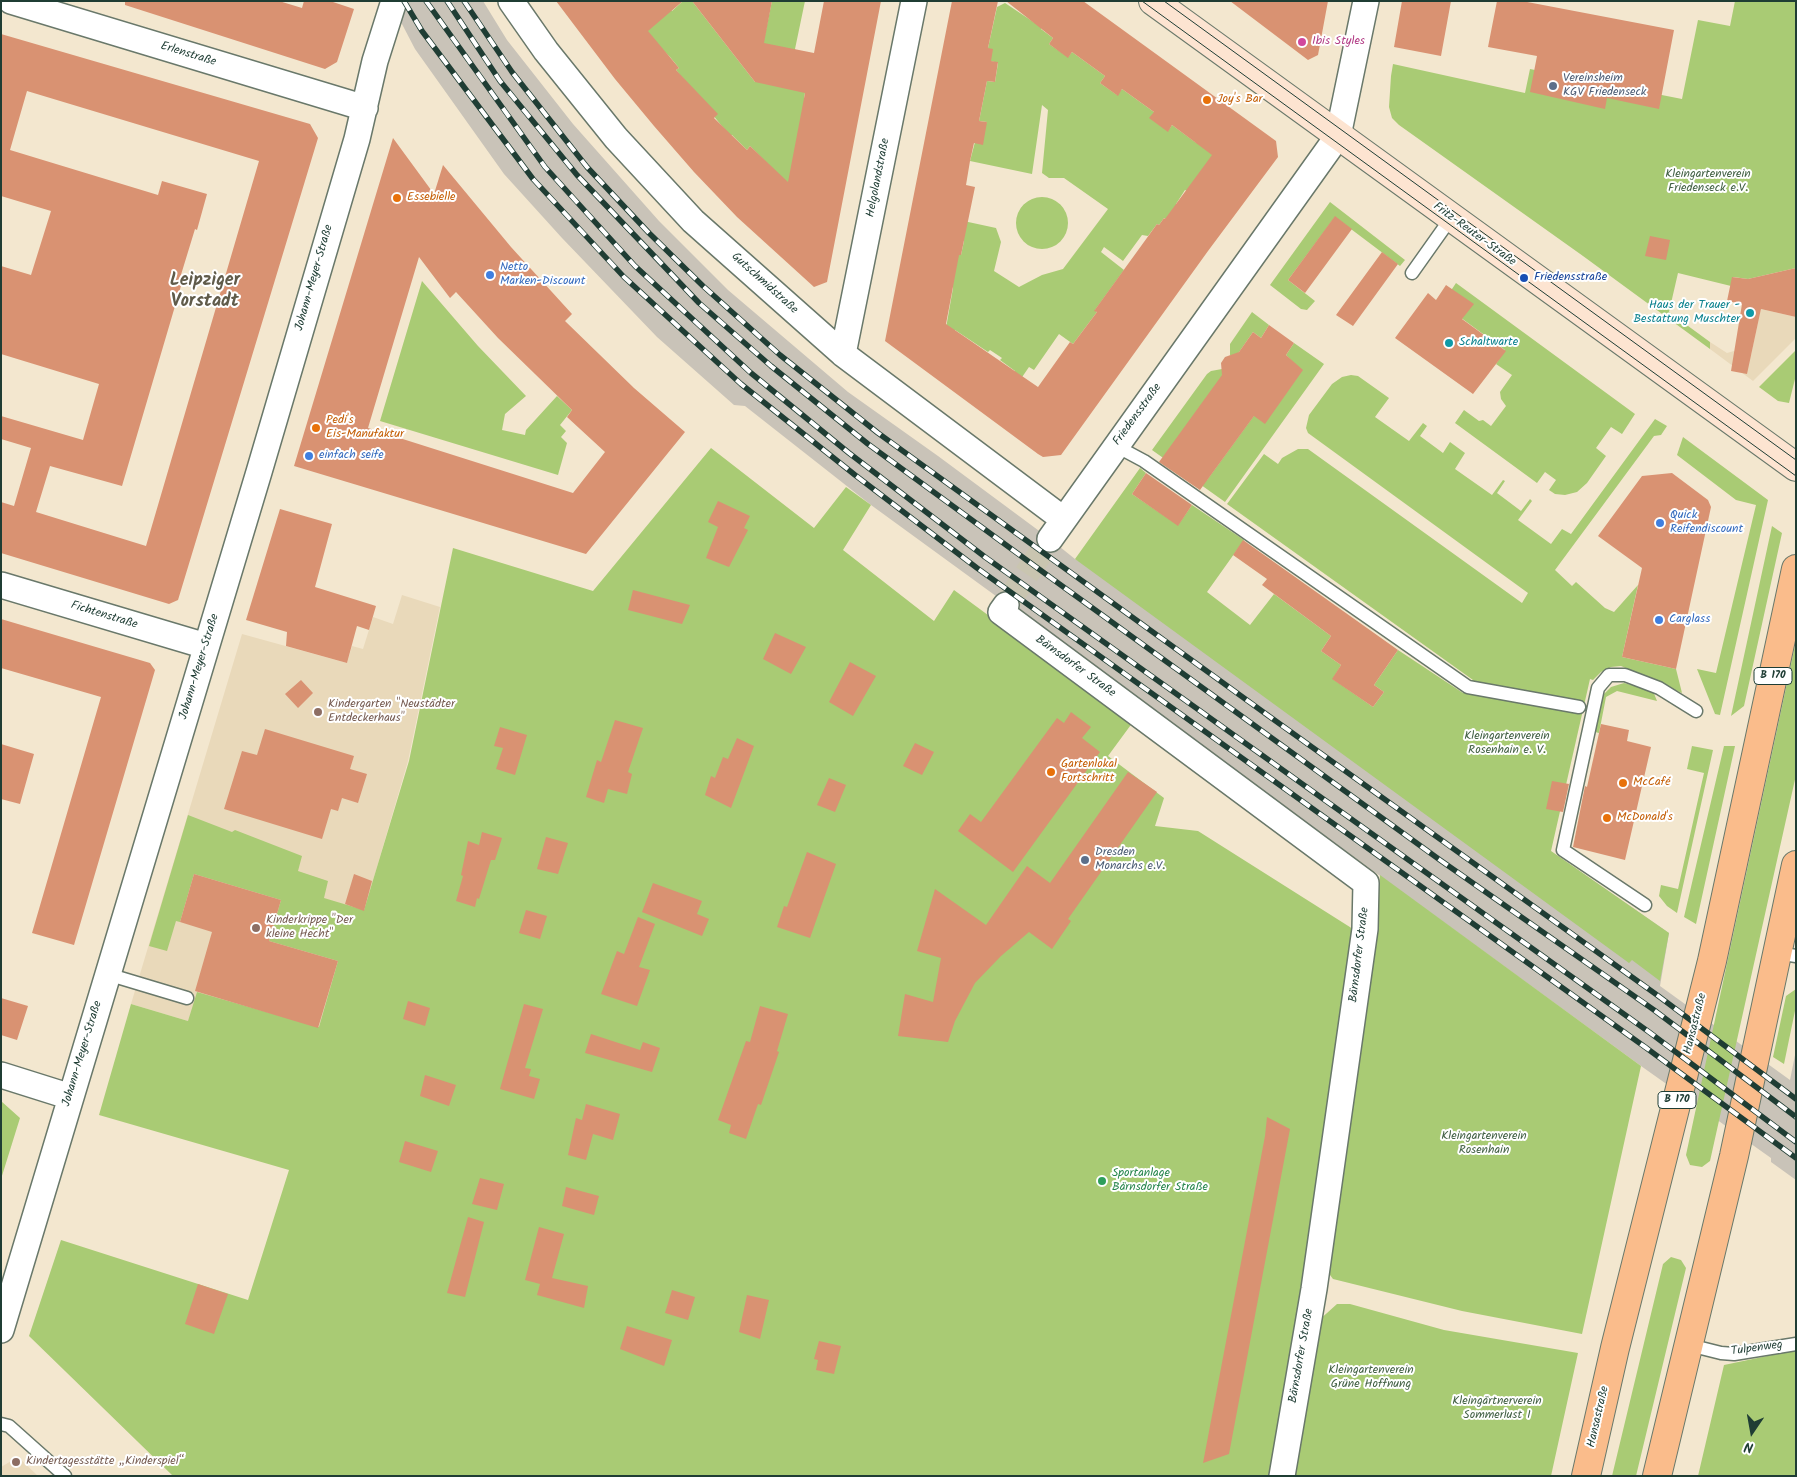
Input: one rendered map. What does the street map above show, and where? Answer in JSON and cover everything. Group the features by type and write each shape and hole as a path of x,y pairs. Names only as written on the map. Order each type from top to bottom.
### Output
{"main road":[{"name":"Fritz-Reuter-Straße","path":"1153,1 1796,467"},
{"name":"Hansastraße","path":"1586,1476 1614,1348 1712,961 1796,569"},
{"path":"1657,1476 1734,1156 1786,954 1796,865"}],"street":[{"name":"Erlenstraße","path":"11,1 365,108"},
{"name":"Johann-Meyer-Straße","path":"1,1330 206,646 365,108 375,61 394,1"},
{"name":"Gutschmidstraße","path":"511,1 546,51 616,138 687,214 843,354 1057,529"},
{"name":"Helgolandstraße","path":"843,354 914,1"},
{"name":"Friedensstraße","path":"1057,529 1338,136 1366,1"},
{"name":"Fichtenstraße","path":"1,585 206,646"},
{"name":"Bärnsdorfer Straße","path":"1004,609 1366,883 1364,939 1314,1289 1282,1476"},
{"path":"1,1075 71,1097"}],"lane":[{"path":"1412,273 1451,218"},
{"path":"1116,446 1152,467 1468,687 1579,708"},
{"path":"1645,905 1563,850 1598,688 1609,675 1625,674 1659,688 1696,711"},
{"path":"108,974 187,998"},
{"name":"Tulpenweg","path":"1690,1345 1721,1353 1734,1354 1796,1344"},
{"path":"1,1424 9,1426 65,1476"}],"shaded area":[{"path":"390,1 483,1 507,40 573,124 659,221 728,290 848,392 938,456 1075,559 1302,679 1669,933 1660,986 1790,1080 1796,1050 1796,1180 1771,1162 1771,1158 1641,1066 871,505 745,406 734,405 657,337 562,238 504,174 415,49"},
{"path":"1761,309 1796,317 1796,338 1753,381 1710,349 1710,342 1727,353 1734,351 1751,355"},
{"path":"402,595 440,607 408,761 329,1031 188,1021 131,1004 242,634 347,663 352,646 363,649 373,617 393,624"},
{"name":"Kindertagesstätte „Kinderspiel“","path":"18,1457 38,1476 1,1476 1,1467"}],"green space":[{"path":"664,1 672,11 683,1 692,1 755,82 772,1 805,1 795,49 808,77 804,98 810,99 799,195 750,146 747,150 732,135 730,136 676,70 679,68 670,57 640,28"},
{"name":"Kleingartenverein Friedenseck e.V.","path":"1735,1 1796,1 1796,268 1748,279 1733,277 1731,286 1678,273 1669,312 1710,342 1710,349 1399,125 1392,118 1389,107 1393,64 1525,93 1530,69 1682,99 1698,20 1730,26"},
{"path":"1005,3 1041,27 1053,38 1049,44 1068,57 1072,52 1105,76 1100,83 1117,95 1122,89 1154,112 1168,131 1172,125 1195,142 1214,150 1216,160 1187,191 1185,190 1167,220 1164,218 1148,236 1142,235 1123,261 1104,247 1101,252 1124,270 1095,310 1097,312 1073,344 1059,334 1034,370 1029,367 1018,383 1011,378 1015,371 1000,360 1002,358 990,350 988,352 955,330 952,333 946,328 953,288 953,254 961,255 964,241 959,220 996,228 1001,242 994,271 1019,287 1042,275 1063,269 1108,209 1064,178 1049,178 1042,173 1048,110 1042,105 1032,174 970,161 975,142 987,122 979,121 987,81 995,82 998,63 991,61 988,48 997,7"},
{"path":"1037,197 1047,197 1061,204 1068,218 1068,228 1061,242 1047,249 1037,249 1027,245 1020,238 1016,228 1016,218 1020,208 1027,201"},
{"path":"1330,202 1405,260 1400,266 1335,217 1288,280 1315,301 1307,310 1301,309 1270,285"},
{"path":"422,281 478,346 526,396 505,414 502,430 525,435 526,430 557,396 572,410 560,425 566,431 561,437 567,443 558,475 380,421"},
{"path":"1456,283 1635,414 1622,434 1611,427 1596,448 1606,456 1587,483 1577,492 1565,495 1555,494 1549,490 1556,480 1545,472 1537,483 1455,423 1464,410 1479,421 1483,420 1491,426 1506,406 1501,399 1500,392 1512,375 1496,364 1505,350 1442,304"},
{"path":"1252,312 1269,325 1261,338 1253,332 1235,358 1230,355 1230,344"},
{"path":"1294,343 1324,364 1225,502 1152,450 1207,374 1211,371 1222,369 1225,372 1207,480 1293,362 1286,355"},
{"path":"1796,350 1796,375 1789,403 1778,401 1759,387"},
{"name":"Kleingartenverein Rosenhain e. V.","path":"1358,376 1389,398 1375,417 1409,441 1423,423 1427,426 1420,436 1443,453 1450,442 1465,453 1455,469 1492,495 1503,480 1505,481 1497,493 1521,511 1530,499 1532,501 1518,520 1551,544 1562,529 1571,534 1655,419 1667,426 1661,435 1654,436 1555,570 1572,586 1576,582 1605,608 1614,612 1638,585 1622,657 1676,669 1682,693 1621,666 1611,667 1601,672 1593,680 1590,679 1551,851 1669,933 1660,981 1632,960 1629,963 1075,559 1140,468 1146,473 1132,494 1178,525 1192,505 1244,540 1207,592 1250,625 1274,594 1331,636 1321,651 1341,665 1333,679 1373,707 1384,692 1374,685 1398,650 1463,693 1473,680 1227,504 1264,454 1278,464 1282,458 1298,449 1308,449 1522,603 1528,593 1308,433 1306,428 1309,415 1332,384 1342,377"},
{"path":"1683,437 1768,500 1720,715 1715,714 1697,669 1716,673 1756,505 1736,500 1677,455"},
{"path":"711,448 814,528 846,487 871,505 843,550 934,621 954,590 1133,722 1108,756 1164,798 1155,826 1198,831 1353,929 1306,1286 1271,1476 173,1476 29,1336 61,1240 248,1300 289,1170 99,1115 131,1004 188,1021 197,992 319,1027 338,961 269,941 281,900 194,874 180,922 176,921 167,951 149,946 188,815 232,832 235,830 302,856 298,871 328,881 324,898 364,910 409,761 453,548 593,591"},
{"path":"1772,526 1782,533 1744,706 1731,716"},
{"path":"1796,641 1796,775 1710,1161 1702,1167 1690,1165 1686,1155"},
{"path":"1624,683 1653,691 1657,701 1617,691 1606,697 1599,733 1595,732 1603,695 1611,687"},
{"path":"1692,746 1713,750 1677,913 1667,906 1659,896 1661,885 1678,889 1704,773 1687,769"},
{"path":"1724,746 1735,746 1696,924 1684,917"},
{"name":"Kleingartenverein Rosenhain","path":"1380,875 1641,1066 1582,1334 1462,1311 1333,1279 1327,1271 1376,935"},
{"path":"1796,989 1796,1006 1784,1064 1773,1057 1786,996"},
{"path":"1,1101 20,1118 1,1179"},
{"path":"1671,1257 1681,1260 1686,1268 1636,1476 1612,1476 1663,1264"},
{"path":"1337,1304 1350,1304 1444,1330 1578,1353 1551,1476 1292,1476 1317,1322"},
{"path":"1796,1350 1796,1476 1698,1476 1724,1365"}],"building":[{"path":"125,1 279,1 302,8 304,1 330,1 354,9 337,62 325,69 125,5"},
{"path":"556,1 683,1 648,31 679,68 676,70 718,114 714,118 747,150 750,146 788,182 805,93 755,82 692,1 772,1 764,43 814,53 824,1 881,1 827,282 814,287 737,217 654,126 615,79"},
{"path":"952,1 998,1 988,48 993,49 991,61 998,62 995,82 987,81 979,121 987,122 983,145 974,143 970,161 966,185 975,187 961,255 959,255 946,324 1038,387 1070,342 1073,344 1097,312 1094,311 1157,224 1159,225 1165,219 1212,155 1172,125 1168,132 1149,118 1154,112 1122,89 1118,96 1100,83 1105,76 1072,52 1068,58 1049,44 1053,38 1006,1 1083,1 1276,141 1278,157 1061,455 1043,457 1038,454 885,341"},
{"name":"Ibis Styles","path":"1230,1 1328,1 1318,55 1308,60"},
{"path":"1402,1 1451,1 1441,56 1394,47"},
{"path":"1497,1 1522,1 1674,30 1659,109 1607,98 1605,109 1530,92 1537,56 1488,47"},
{"path":"1,34 310,124 318,138 178,600 169,604 1,553 1,502 14,506 31,448 1,439 1,416 83,440 99,384 1,354 1,266 31,275 51,211 1,196","holes":["27,91 259,161 146,546 36,512 50,466 122,486 183,279 180,278 207,194 162,181 158,195 10,150"]},
{"path":"393,138 434,194 443,165 511,247 572,314 565,321 634,388 685,432 586,554 294,466","holes":["419,257 450,298 456,292 498,338 572,410 567,417 605,452 573,493 368,428"]},
{"path":"1335,216 1352,229 1305,293 1288,280"},
{"path":"1650,236 1670,240 1666,260 1645,256"},
{"path":"1382,252 1398,264 1353,326 1336,315"},
{"name":"Haus der Trauer - Bestattung Muschter","path":"1796,268 1796,317 1761,309 1747,374 1731,371 1742,304 1727,301 1732,277 1748,279"},
{"name":"Schaltwarte","path":"1446,285 1474,304 1462,319 1506,351 1473,394 1395,338 1428,293 1436,300"},
{"path":"1269,325 1294,343 1286,355 1303,370 1265,424 1254,416 1200,490 1159,462 1222,375 1221,363 1225,357 1239,352 1253,332 1261,338"},
{"path":"1146,473 1192,505 1178,526 1132,494"},
{"path":"1672,473 1708,500 1711,507 1676,669 1622,657 1642,568 1598,536 1642,476"},
{"path":"718,501 750,516 744,528 748,530 729,567 706,558 718,527 708,522"},
{"path":"280,509 332,524 315,587 376,606 369,630 357,626 347,663 286,646 287,632 246,620"},
{"path":"1243,540 1398,650 1374,685 1384,692 1373,707 1332,679 1341,665 1321,651 1331,636 1262,585 1267,579 1233,555"},
{"path":"633,590 690,605 682,624 628,610"},
{"path":"1,619 150,663 155,670 74,945 32,933 101,697 1,668"},
{"path":"775,633 806,647 791,674 763,659"},
{"path":"850,662 876,676 853,716 829,702"},
{"path":"301,680 313,693 298,708 285,694"},
{"name":"Gartenlokal Fortschritt","path":"1071,712 1091,727 1082,738 1100,752 1013,872 958,831 970,814 981,822 1057,718 1064,723"},
{"path":"615,720 643,728 628,772 632,774 627,794 608,789 604,803 586,797 597,760 601,762"},
{"name":"McDonald's","path":"1601,724 1629,730 1627,741 1651,747 1625,860 1573,847 1585,786 1587,787"},
{"path":"500,727 527,735 515,775 496,769 503,748 494,746"},
{"path":"265,729 354,756 350,769 367,774 358,803 342,798 338,811 331,809 322,839 224,809 242,751 257,755"},
{"path":"737,738 754,746 731,808 705,795 711,776 715,778 723,757 728,759"},
{"path":"915,743 934,752 922,775 903,766"},
{"path":"1,744 34,754 20,804 1,799"},
{"path":"1128,772 1157,792 1068,919 1071,921 1052,949 1029,932 1001,956 975,983 955,1021 948,1042 898,1036 905,994 933,1002 941,958 917,951 935,889 986,925 1027,866 1050,883"},
{"path":"829,778 846,785 835,812 817,805"},
{"path":"1552,781 1569,784 1563,812 1546,809"},
{"path":"482,832 502,838 495,860 491,860 475,907 456,901 463,876 461,875 468,841 479,845"},
{"path":"546,837 568,843 558,874 537,869"},
{"path":"807,852 836,864 810,938 777,927 784,906 787,907"},
{"path":"194,874 281,900 269,941 338,961 318,1028 195,991 212,932 180,922"},
{"path":"354,874 372,881 364,911 345,904"},
{"path":"653,883 702,901 697,914 709,919 702,936 642,912"},
{"path":"526,910 547,916 540,939 519,933"},
{"path":"638,917 655,924 639,967 650,970 637,1006 601,994 617,951 624,954"},
{"path":"1,998 28,1006 17,1040 1,1035"},
{"path":"408,1001 430,1008 425,1026 403,1019"},
{"path":"524,1004 543,1009 525,1068 531,1069 529,1076 540,1079 534,1099 500,1089"},
{"path":"760,1006 788,1014 777,1051 779,1052 761,1105 758,1104 746,1139 729,1133 731,1125 718,1120 746,1041 750,1042"},
{"path":"591,1034 640,1050 643,1042 660,1048 652,1072 585,1053"},
{"path":"425,1075 456,1085 449,1106 420,1096"},
{"path":"586,1104 620,1114 613,1140 593,1134 586,1160 568,1155 576,1118 582,1120"},
{"path":"1267,1117 1290,1129 1229,1454 1203,1463 1265,1136"},
{"path":"405,1141 438,1151 431,1172 399,1162"},
{"path":"480,1178 504,1184 497,1210 472,1204"},
{"path":"566,1187 599,1196 594,1215 562,1206"},
{"path":"468,1217 484,1222 465,1297 447,1293"},
{"path":"539,1227 564,1234 552,1278 588,1286 584,1308 537,1295 540,1284 525,1280"},
{"path":"198,1284 228,1294 214,1334 185,1324"},
{"path":"672,1290 695,1297 688,1320 665,1313"},
{"path":"747,1295 769,1300 760,1339 739,1332"},
{"path":"627,1326 672,1340 664,1366 620,1349"},
{"path":"819,1341 841,1346 834,1374 816,1370 818,1360 814,1359"}],"tunnel":[{"path":"1006,605 1050,539"}],"tram line":[{"path":"1142,1 1796,476"},
{"path":"1164,1 1796,460"}],"railway":[{"path":"404,1 422,31 533,179 624,277 741,384 855,475 977,568 1645,1047 1796,1158"},
{"path":"426,1 545,167 635,266 751,373 849,453 985,557 1649,1032 1796,1142"},
{"path":"447,1 500,81 577,175 699,303 771,366 868,444 1440,860 1654,1010 1796,1117"},
{"path":"464,1 512,72 587,167 649,233 703,286 780,355 878,433 1657,995 1796,1099"}],"place":[{"name":"Ibis Styles","path":"1302,42"},
{"name":"Vereinsheim KGV Friedenseck","path":"1553,86"},
{"name":"Joy's Bar","path":"1207,100"},
{"name":"Essebielle","path":"397,198"},
{"name":"Netto Marken-Discount","path":"490,275"},
{"name":"Friedensstraße","path":"1524,278"},
{"name":"Haus der Trauer - Bestattung Muschter","path":"1750,313"},
{"name":"Schaltwarte","path":"1449,343"},
{"name":"Pedi's Eis-Manufaktur","path":"316,428"},
{"name":"einfach seife","path":"309,456"},
{"name":"Quick Reifendiscount","path":"1660,523"},
{"name":"Carglass","path":"1659,620"},
{"name":"Kindergarten \"Neustädter Entdeckerhaus\"","path":"318,712"},
{"name":"Gartenlokal Fortschritt","path":"1051,772"},
{"name":"McCafé","path":"1623,783"},
{"name":"McDonald's","path":"1607,818"},
{"name":"Dresden Monarchs e.V.","path":"1085,860"},
{"name":"Kinderkrippe \"Der kleine Hecht\"","path":"256,928"},
{"name":"Sportanlage Bärnsdorfer Straße","path":"1102,1181"},
{"name":"Kindertagesstätte „Kinderspiel“","path":"16,1462"}],"district":[{"name":"Leipziger Vorstadt","path":"205,292"}],"park label":[{"name":"Kleingartenverein Grüne Hoffnung","path":"1371,1378"},
{"name":"Kleingärtnerverein Sommerlust I","path":"1497,1409"}]}
